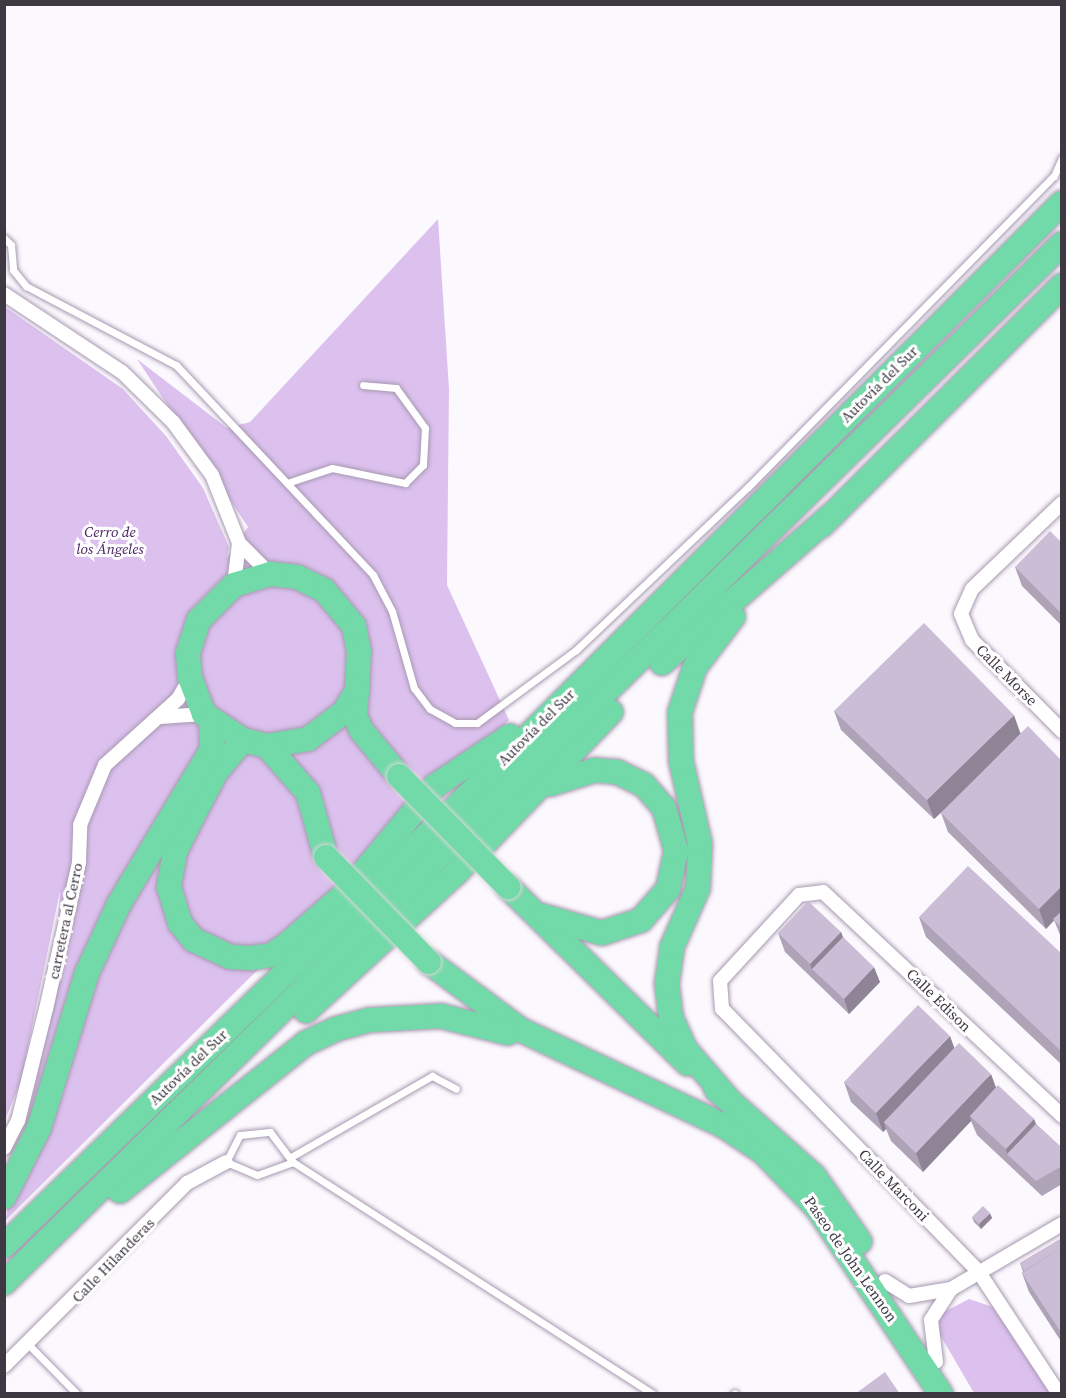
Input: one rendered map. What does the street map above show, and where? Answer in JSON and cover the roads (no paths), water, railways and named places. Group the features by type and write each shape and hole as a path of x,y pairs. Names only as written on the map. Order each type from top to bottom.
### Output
{"highway":[{"name":"Autovía del Sur","path":"4,1246 1062,203"},
{"name":"Autovía del Sur","path":"4,1283 1062,244"},
{"path":"728,1099 686,1049 672,1018 667,982 672,947 698,888 700,844 681,761 680,712 694,667 715,635 1062,286"},
{"path":"4,1302 529,799 662,663 833,514"},
{"path":"243,740 216,772 195,812 175,852 169,886 180,923 194,940 230,957 251,958 272,955 347,892 435,786 502,744 653,598 717,545"},
{"path":"4,1197 39,1128 87,973 119,904 212,749 208,716 190,678 188,653 199,620 234,585 270,574 297,577 324,590 354,626 357,691 355,715 361,730 399,776 508,887 728,1099"},
{"path":"208,716 243,740 267,746 308,739 344,712 357,691"},
{"path":"267,746 308,793 327,857 429,962 521,1030 649,1089"},
{"path":"508,887 546,918 602,933 641,920 668,888 674,871 672,827 664,808 644,785 616,772 576,772 529,799"},
{"path":"120,1191 306,1043 370,1020 441,1016 477,1023 599,1075 649,1089"},
{"name":"Paseo de John Lennon","path":"649,1089 724,1125 795,1182 848,1250 941,1394"},
{"name":"Paseo de John Lennon","path":"728,1099 814,1176 957,1394"}],"street":[{"path":"4,294 122,372 173,422 212,475 240,543 270,574"},
{"name":"Calle Morse","path":"1062,503 972,589 961,614 972,640 1062,731"},
{"path":"234,585 240,543"},
{"name":"carretera al Cerro","path":"4,1148 18,1121 46,1009 78,862 80,825 105,765 160,717 190,678"},
{"path":"160,717 208,716"},
{"name":"Calle Edison","path":"717,990 724,973 799,895 814,890 831,898 1062,1116"},
{"name":"Calle Marconi","path":"717,990 722,1009 979,1272 1059,1394"},
{"name":"Calle Hilanderas","path":"4,1366 187,1183 226,1161"},
{"path":"885,1281 909,1296 951,1289 1062,1224"},
{"path":"936,1362 931,1320 951,1289"}],"lane":[{"path":"4,238 11,245 13,270 26,286 176,365 290,482 373,575 392,610 414,688 430,709 455,723 477,723 576,650 748,487 1054,176 1062,158"},
{"path":"290,482 332,468 405,483 423,465 425,428 402,396 396,388 363,385"},
{"path":"456,1089 432,1076 292,1159 257,1175 226,1161 240,1135 253,1130 270,1132 292,1159 653,1394"},
{"path":"28,1344 77,1394"}],"park label":[{"name":"Cerro de los Ángeles","path":"110,540"}]}
